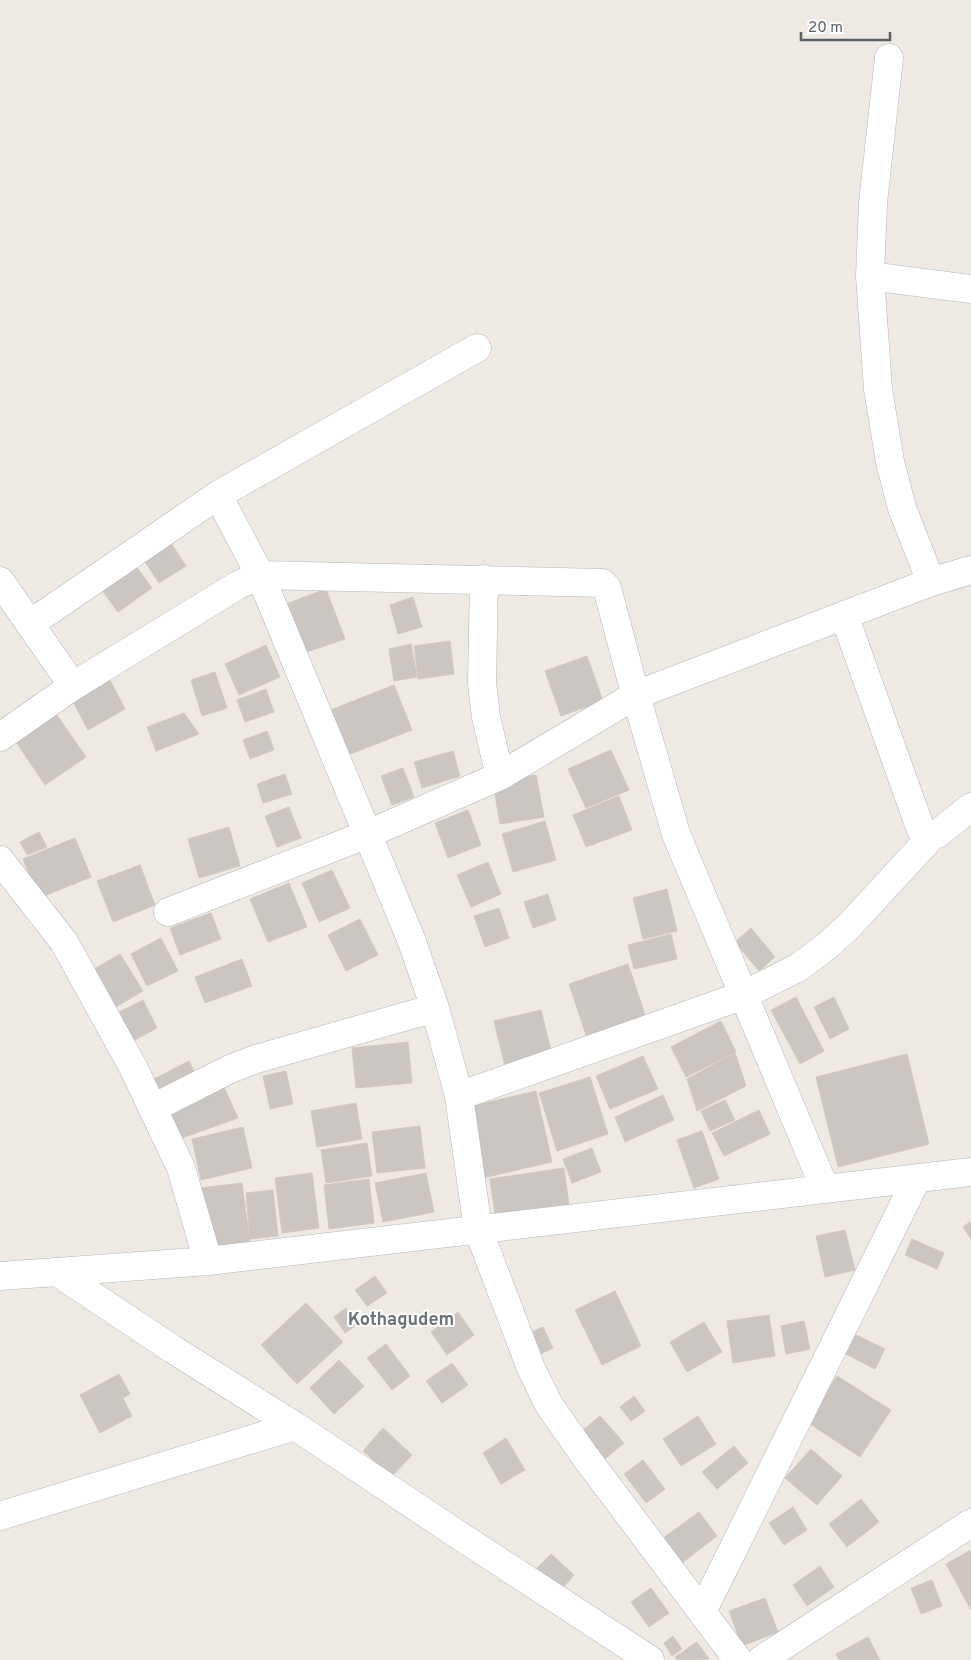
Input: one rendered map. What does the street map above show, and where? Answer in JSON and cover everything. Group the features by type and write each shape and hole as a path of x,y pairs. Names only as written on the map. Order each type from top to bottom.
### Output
{"street":[{"path":"889,58 872,203 870,276 878,390 890,462 902,508 931,582"},
{"path":"870,276 971,288"},
{"path":"30,624 218,495 477,348"},
{"path":"218,495 260,575 411,939 435,1008 459,1096 478,1229 531,1368 550,1404 587,1458 738,1660"},
{"path":"168,912 368,834 500,776 636,695 931,582 971,570"},
{"path":"0,737 73,686 238,585 260,575 599,581 605,584 676,834 825,1189"},
{"path":"484,579 482,683 486,717 500,776"},
{"path":"0,581 73,686"},
{"path":"844,615 921,830 927,835 932,836"},
{"path":"459,1096 744,995 799,967 848,927 932,836 971,807"},
{"path":"0,860 64,942 133,1067 181,1168 208,1260"},
{"path":"152,1108 230,1069 256,1059 435,1008"},
{"path":"0,1276 208,1260 971,1172"},
{"path":"702,1612 918,1178"},
{"path":"57,1272 650,1660"},
{"path":"0,1516 295,1426"},
{"path":"760,1660 971,1523"}],"building":[{"path":"169,540 186,566 159,583 142,557"},
{"path":"133,562 152,588 118,612 98,585"},
{"path":"326,589 345,639 304,653 286,604"},
{"path":"413,597 422,627 398,634 390,605"},
{"path":"450,641 454,674 418,679 414,646"},
{"path":"411,644 417,677 394,681 389,649"},
{"path":"266,645 280,677 239,695 225,664"},
{"path":"587,656 603,701 561,716 545,671"},
{"path":"215,672 227,708 202,716 191,680"},
{"path":"109,678 125,709 88,730 71,698"},
{"path":"394,685 412,730 345,756 328,711"},
{"path":"266,689 274,712 245,722 237,700"},
{"path":"54,711 86,757 45,785 14,739"},
{"path":"184,713 199,734 156,751 147,727"},
{"path":"267,731 274,750 250,759 243,740"},
{"path":"611,750 629,790 586,808 568,769"},
{"path":"453,751 460,776 422,788 414,762"},
{"path":"403,768 414,797 392,805 381,776"},
{"path":"285,774 292,794 263,803 257,784"},
{"path":"536,775 544,817 500,824 493,783"},
{"path":"619,796 632,830 586,847 573,815"},
{"path":"289,807 301,838 277,847 265,816"},
{"path":"468,810 481,845 448,858 435,823"},
{"path":"545,821 556,860 513,872 502,834"},
{"path":"229,827 240,866 199,878 188,839"},
{"path":"39,832 47,847 27,855 20,842"},
{"path":"75,838 91,877 39,898 23,859"},
{"path":"488,862 501,894 471,907 457,875"},
{"path":"140,865 155,905 113,922 97,881"},
{"path":"332,870 350,908 319,922 302,883"},
{"path":"289,883 307,927 268,942 250,899"},
{"path":"667,889 677,931 643,939 633,898"},
{"path":"548,894 556,920 533,928 524,902"},
{"path":"499,908 509,938 485,947 474,916"},
{"path":"211,913 221,939 180,955 170,928"},
{"path":"360,919 378,955 346,971 328,935"},
{"path":"751,928 775,957 759,971 735,942"},
{"path":"671,934 677,959 634,969 628,945"},
{"path":"161,938 178,971 147,986 131,954"},
{"path":"120,954 143,991 107,1012 84,975"},
{"path":"242,959 252,986 205,1003 195,977"},
{"path":"628,964 647,1021 588,1041 569,984"},
{"path":"796,997 824,1051 800,1064 771,1010"},
{"path":"834,997 849,1029 830,1039 814,1007"},
{"path":"143,1000 157,1028 124,1046 109,1017"},
{"path":"541,1010 552,1055 505,1066 494,1021"},
{"path":"721,1021 736,1052 686,1077 671,1047"},
{"path":"408,1042 412,1083 356,1088 352,1048"},
{"path":"735,1053 746,1086 697,1111 687,1079"},
{"path":"907,1054 929,1144 838,1167 816,1077"},
{"path":"643,1056 658,1089 610,1109 596,1076"},
{"path":"189,1061 198,1079 161,1097 152,1080"},
{"path":"286,1071 293,1104 270,1109 263,1076"},
{"path":"590,1077 608,1134 557,1151 539,1093"},
{"path":"223,1085 238,1118 182,1138 169,1112"},
{"path":"536,1091 552,1162 483,1178 467,1107"},
{"path":"663,1095 674,1120 625,1142 615,1117"},
{"path":"725,1100 735,1120 710,1131 701,1111"},
{"path":"356,1103 362,1139 317,1147 311,1111"},
{"path":"759,1110 770,1134 724,1156 712,1133"},
{"path":"420,1126 425,1168 377,1173 372,1132"},
{"path":"243,1127 252,1168 201,1180 192,1139"},
{"path":"702,1131 719,1179 694,1188 677,1140"},
{"path":"367,1143 372,1176 326,1183 321,1150"},
{"path":"592,1148 601,1172 572,1183 563,1159"},
{"path":"564,1168 570,1212 496,1222 490,1179"},
{"path":"312,1173 319,1228 282,1233 275,1178"},
{"path":"426,1173 434,1212 383,1222 375,1183"},
{"path":"369,1179 374,1223 329,1229 324,1185"},
{"path":"242,1183 250,1243 207,1248 200,1188"},
{"path":"273,1190 278,1236 250,1239 246,1193"},
{"path":"971,1221 971,1239 963,1227"},
{"path":"845,1230 855,1270 825,1277 816,1236"},
{"path":"912,1239 944,1253 937,1269 905,1255"},
{"path":"375,1276 387,1293 367,1306 355,1290"},
{"path":"615,1291 641,1346 602,1365 575,1310"},
{"path":"306,1303 343,1342 297,1384 261,1345"},
{"path":"346,1308 358,1324 345,1333 334,1317"},
{"path":"458,1312 474,1335 447,1355 431,1332"},
{"path":"769,1315 775,1356 733,1363 727,1321"},
{"path":"804,1321 810,1349 786,1354 781,1326"},
{"path":"704,1322 722,1352 687,1372 670,1342"},
{"path":"543,1327 553,1348 532,1358 522,1336"},
{"path":"854,1334 885,1349 875,1369 844,1353"},
{"path":"386,1344 410,1376 392,1390 367,1358"},
{"path":"339,1360 364,1386 334,1414 310,1388"},
{"path":"452,1363 468,1385 442,1403 426,1381"},
{"path":"119,1374 130,1394 123,1398 132,1416 100,1433 80,1395"},
{"path":"837,1376 891,1410 860,1457 807,1422"},
{"path":"634,1396 645,1411 631,1421 620,1407"},
{"path":"600,1416 624,1443 605,1459 582,1431"},
{"path":"698,1416 716,1444 681,1466 663,1439"},
{"path":"383,1428 412,1455 392,1476 363,1451"},
{"path":"506,1438 525,1470 501,1484 483,1453"},
{"path":"734,1446 748,1463 717,1489 702,1472"},
{"path":"811,1449 842,1476 817,1505 785,1478"},
{"path":"643,1460 665,1489 646,1503 624,1474"},
{"path":"861,1499 879,1522 847,1547 829,1524"},
{"path":"793,1507 807,1530 784,1545 769,1523"},
{"path":"699,1512 717,1536 682,1563 663,1538"},
{"path":"971,1550 971,1610 946,1564"},
{"path":"551,1554 574,1575 561,1590 537,1568"},
{"path":"820,1566 834,1587 807,1606 793,1585"},
{"path":"932,1580 942,1606 921,1614 911,1588"},
{"path":"651,1588 669,1613 649,1627 631,1602"},
{"path":"765,1598 778,1632 742,1646 729,1611"},
{"path":"673,1636 682,1649 672,1656 664,1643"},
{"path":"868,1637 880,1660 839,1660 836,1654"},
{"path":"697,1642 709,1659 677,1660 675,1657"}],"district":[{"name":"Kothagudem","path":"401,1319"}]}
